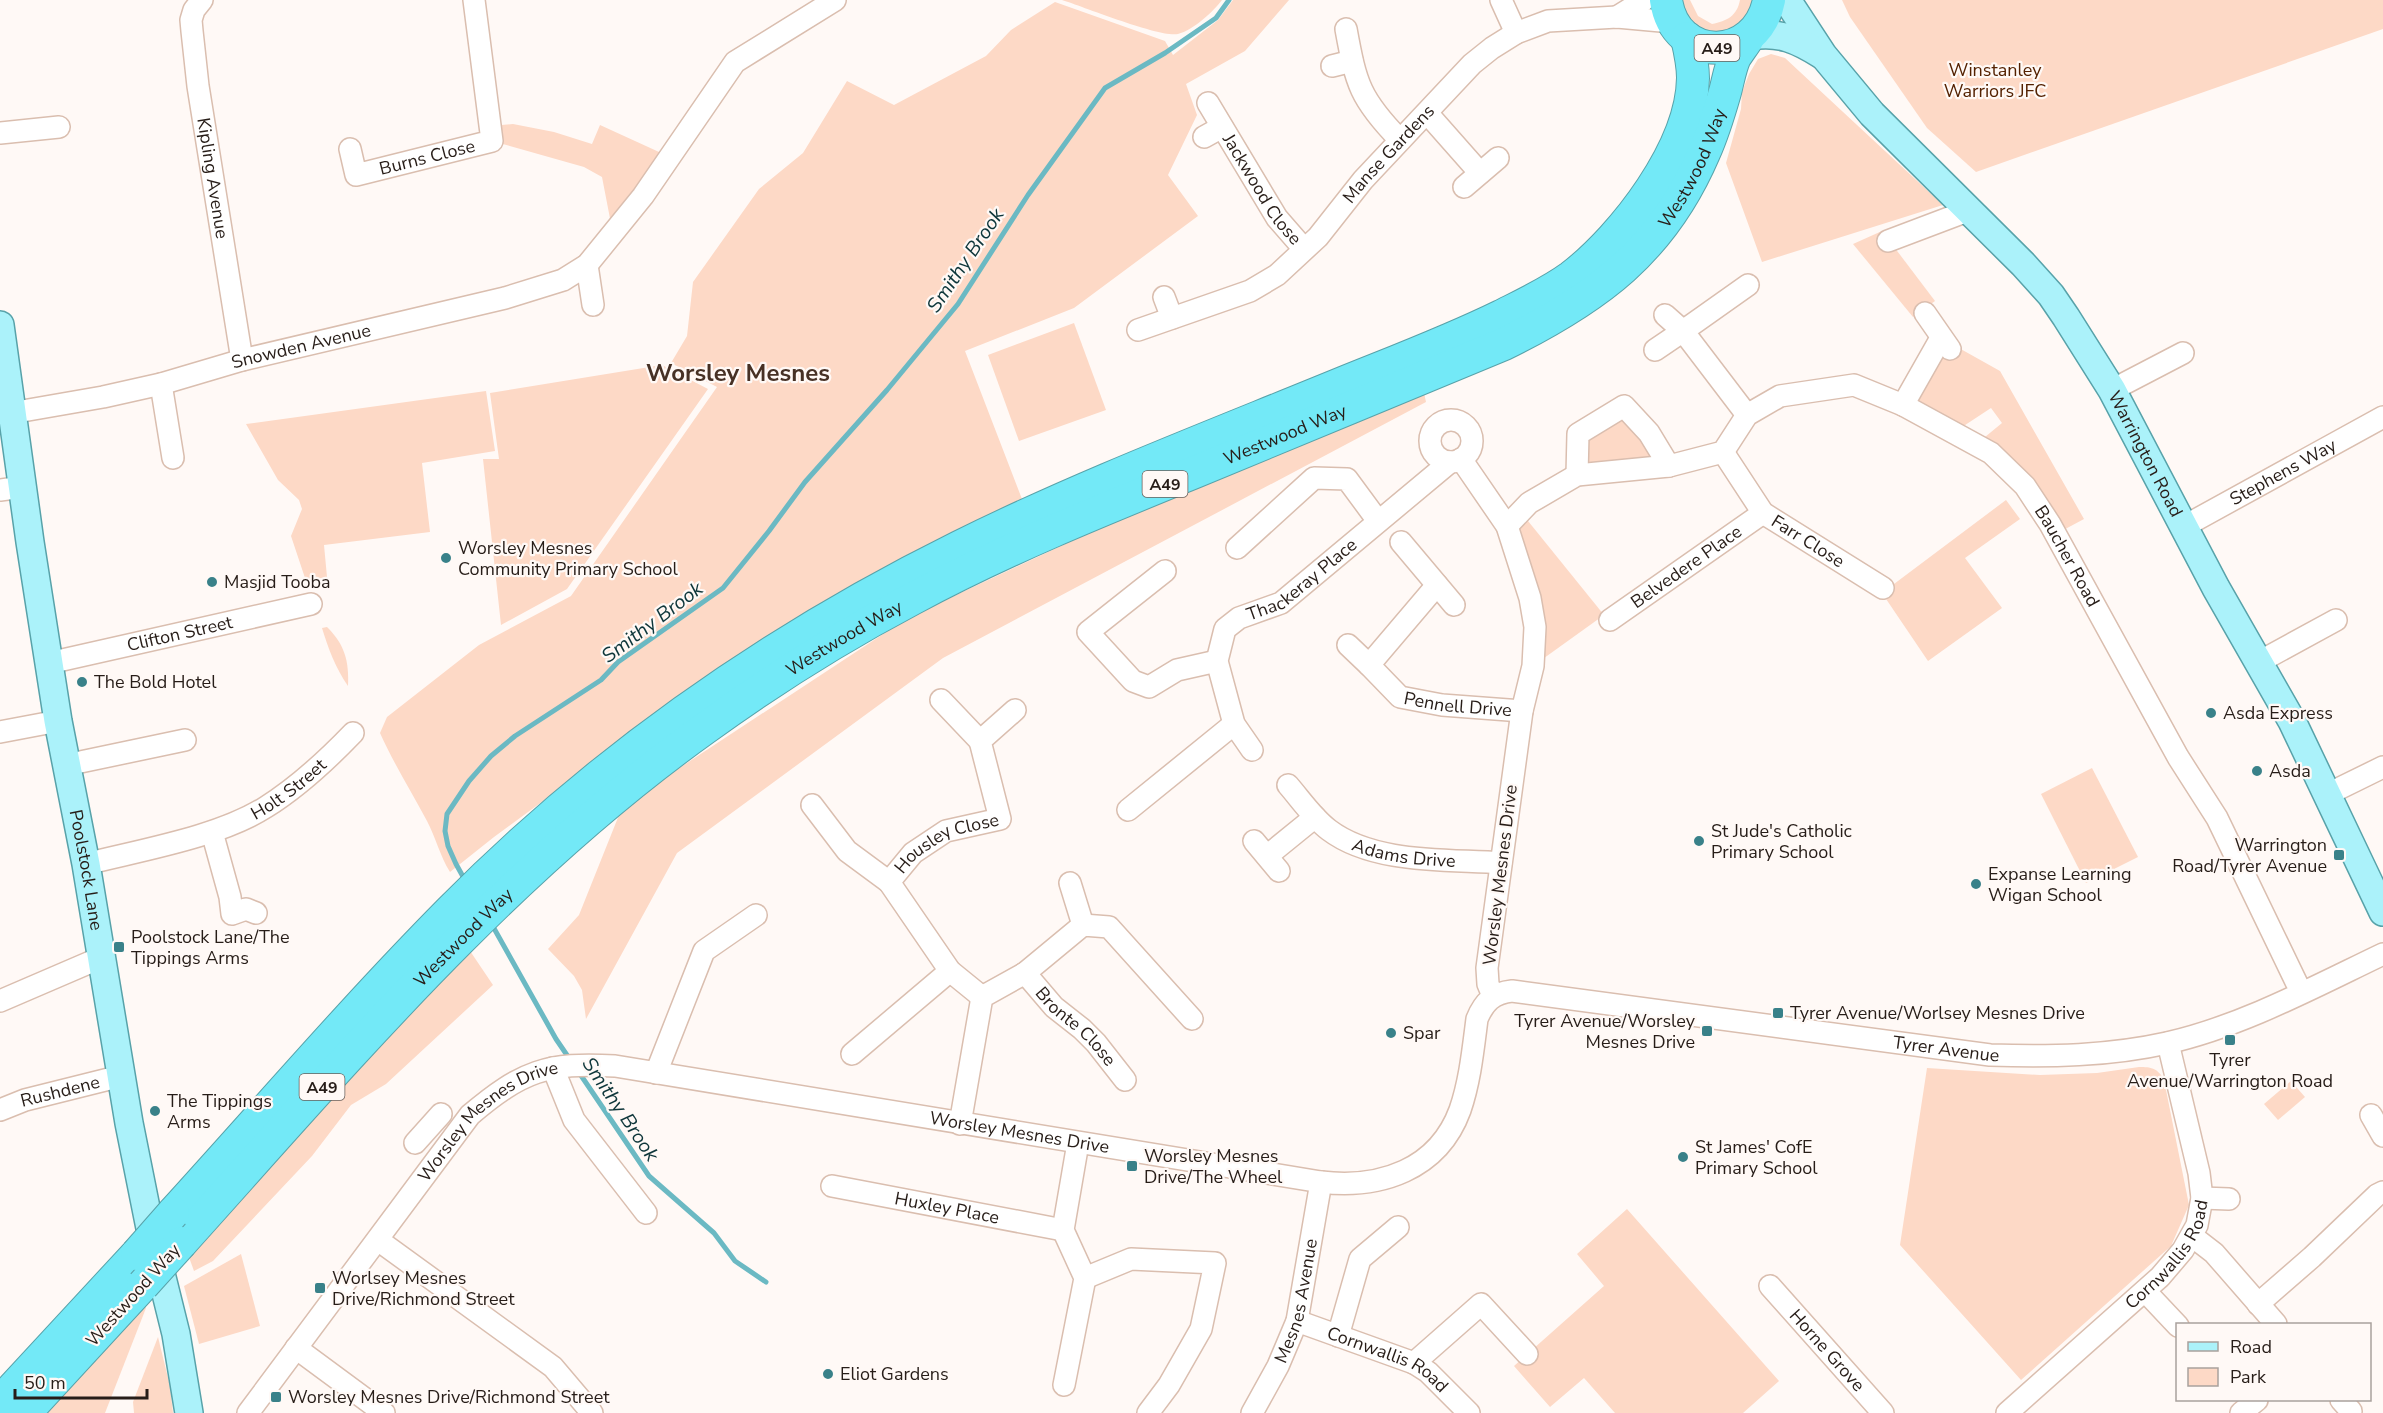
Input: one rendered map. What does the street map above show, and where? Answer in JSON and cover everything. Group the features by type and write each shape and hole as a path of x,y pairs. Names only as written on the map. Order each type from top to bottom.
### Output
{"highway":[{"name":"A49","path":"1675,20 1702,46 1718,48 1734,45 1749,37 1760,25 1767,12 1769,0"},
{"name":"Westwood Way","path":"0,1402 173,1213 458,921 504,877 556,812 677,716 755,662 865,596 1030,513 1444,342 1531,302 1564,282 1588,263 1632,217 1663,169 1681,131 1691,95 1692,64 1675,20"},
{"name":"Westwood Way","path":"504,877 573,832 703,729 768,685 906,602 974,567 1109,507 1504,344 1587,299 1632,261 1653,237 1685,192 1717,122 1735,58 1749,37"},
{"name":"Westwood Way","path":"25,1413 181,1243 458,921"}],"main road":[{"name":"Warrington Road","path":"1787,0 1823,55 1872,114 1970,210 2051,295 2112,390 2183,527 2259,662 2328,794 2383,912"},
{"name":"Warrington Road","path":"1749,37 1767,33 1787,36 1823,55"},
{"name":"Poolstock Lane","path":"0,325 11,413 11,489 49,663 86,864 121,1076 150,1225 176,1334 189,1413"}],"street":[{"name":"Kipling Avenue","path":"202,0 194,10 191,20 193,42 242,360"},
{"name":"Burns Close","path":"350,149 356,175 492,141 474,0"},
{"name":"Snowden Avenue","path":"11,413 161,384 242,360 532,291 563,280 587,266 643,196 735,62 835,0"},
{"path":"1501,0 1516,33"},
{"name":"Manse Gardens","path":"1617,17 1644,0"},
{"name":"Manse Gardens","path":"1138,330 1257,287 1277,274 1329,225 1363,180 1472,64 1516,33 1548,21 1617,17 1675,20"},
{"path":"1346,29 1342,63 1357,83 1366,101 1400,140"},
{"name":"Jackwood Close","path":"1208,103 1213,132 1277,218 1304,249"},
{"path":"1427,112 1480,173"},
{"path":"0,133 59,127"},
{"path":"1464,187 1498,158"},
{"path":"1888,241 1970,210"},
{"path":"587,266 593,305"},
{"path":"1655,350 1748,285"},
{"path":"1164,297 1172,318"},
{"path":"1903,405 1946,344 1925,313"},
{"path":"1665,315 1683,331 1747,415"},
{"path":"2112,390 2183,353"},
{"path":"161,384 173,458"},
{"name":"Baucher Road","path":"1723,452 1747,415 1780,396 1854,385 1903,405 1991,453 2025,486 2050,524 2178,757 2217,818 2301,992"},
{"path":"1577,475 1578,434 1624,406 1649,433 1669,466"},
{"name":"Stephens Way","path":"2183,527 2383,417"},
{"path":"1507,526 1529,503 1577,475 1669,466 1723,452"},
{"name":"Farr Close","path":"1723,452 1763,513 1883,588"},
{"name":"Thackeray Place","path":"1252,750 1234,724 1217,661 1225,630 1239,618 1281,603 1378,521 1456,461"},
{"name":"Worsley Mesnes Drive","path":"248,1413 470,1115 499,1091 534,1073 558,1067 615,1066 1321,1182 1361,1184 1385,1179 1419,1162 1439,1145 1459,1111 1481,1009 1493,996 1488,984 1487,968 1522,711 1533,666 1535,627 1530,598 1507,526 1456,461"},
{"path":"1237,548 1314,478 1347,480 1378,521"},
{"name":"Belvedere Place","path":"1610,620 1763,513"},
{"path":"1401,542 1454,606"},
{"path":"1165,572 1088,632 1133,681 1149,687 1177,670 1217,661"},
{"path":"1369,665 1437,585"},
{"name":"Clifton Street","path":"49,663 311,604"},
{"path":"2259,662 2336,620"},
{"name":"Pennell Drive","path":"1348,645 1400,697 1442,705 1522,711"},
{"path":"941,700 980,741 1015,710"},
{"path":"0,732 58,721"},
{"path":"1128,810 1234,724"},
{"name":"Holt Street","path":"86,864 212,832 264,808 326,761 353,733"},
{"path":"66,765 185,740"},
{"name":"Housley Close","path":"980,741 1000,819 946,831 913,853 889,882 950,971 982,997"},
{"path":"2328,794 2383,767"},
{"name":"Adams Drive","path":"1288,785 1328,830 1343,839 1382,853 1501,863"},
{"path":"812,805 847,851 889,882"},
{"path":"1267,856 1315,816"},
{"path":"212,832 230,897 229,921 246,909 256,914"},
{"path":"1070,883 1083,925"},
{"path":"656,1074 704,951 756,915"},
{"path":"960,1124 982,997 1025,973 1083,925 1109,927 1192,1019"},
{"name":"Tyrer Avenue","path":"1493,996 1512,991 1990,1055 2055,1057 2103,1053 2168,1043 2239,1019 2383,954"},
{"path":"0,1001 100,958"},
{"path":"852,1054 950,971"},
{"name":"Bronte Close","path":"1025,973 1054,1006 1082,1029 1125,1080"},
{"name":"Cornwallis Road","path":"2007,1413 2145,1291 2172,1264 2192,1236 2199,1218 2202,1198 2199,1173 2168,1043"},
{"path":"558,1067 574,1120 646,1213"},
{"name":"Rushdene","path":"0,1110 121,1076"},
{"path":"441,1114 419,1139 444,1149"},
{"path":"2371,1115 2383,1136"},
{"path":"1065,1385 1085,1278 1063,1230 1078,1143"},
{"name":"Mesnes Avenue","path":"1252,1413 1278,1366 1296,1321 1321,1182"},
{"name":"Huxley Place","path":"832,1186 1063,1230"},
{"path":"2258,1304 2383,1192"},
{"path":"2202,1198 2229,1199"},
{"path":"1338,1336 1360,1259 1398,1227"},
{"path":"2192,1236 2214,1253 2275,1323"},
{"path":"378,1240 553,1367 592,1413"},
{"path":"1085,1278 1131,1259 1215,1263 1201,1329 1169,1385 1148,1413"},
{"name":"Horne Grove","path":"1770,1286 1883,1413"},
{"path":"2145,1291 2176,1324"},
{"path":"1414,1363 1481,1304 1527,1354"},
{"name":"Cornwallis Road","path":"1296,1321 1414,1363 1428,1372 1469,1413"},
{"path":"296,1348 384,1413"},
{"path":"2241,1413 2256,1401"}],"green space":[{"path":"1062,0 1222,0 1190,29 1178,34 1169,34 1140,27"},
{"path":"1233,0 1289,0 1245,51 1186,84 1197,115 1168,175 1198,216 1074,308 965,351 1025,507 626,740 450,872 427,821 380,733 387,717 479,645 571,596 717,387 671,363 687,336 693,282 759,189 803,153 847,81 894,105 986,56 1011,30 1055,2 1165,41 1173,55 1218,20"},
{"path":"1678,0 1690,0 1698,16 1712,24 1734,14 1740,0 1754,0 1746,20 1728,33 1714,36 1691,27"},
{"name":"Winstanley Warriors JFC","path":"1842,0 2383,0 2383,29 1976,172 1927,128 1850,17"},
{"path":"1771,54 1785,58 1943,205 1762,262 1726,163 1741,109 1742,92 1749,74 1758,59"},
{"path":"513,124 554,132 592,144 600,125 670,157 613,234 602,177 584,167 492,141 490,126"},
{"path":"1882,231 1935,301 1913,317 1853,244"},
{"path":"1074,323 1106,410 1019,441 988,355"},
{"path":"1941,338 2000,371 2084,519 2056,534 1985,437 2002,423 1991,408 1953,433 1903,405"},
{"path":"662,365 708,389 567,589 501,625 483,459 499,459 490,393"},
{"path":"1423,388 1426,402 943,658 677,853 586,1019 582,990 574,976 548,949 579,915 621,810 652,786 909,617 1365,404"},
{"path":"486,391 495,451 422,463 430,532 324,545 327,577 306,581 291,536 302,509 299,500 278,480 246,424"},
{"path":"1624,406 1669,466 1577,475 1578,434"},
{"path":"2006,500 2020,519 1965,558 2002,608 1928,661 1882,593"},
{"path":"1520,511 1604,615 1533,666 1507,526"},
{"path":"327,627 338,640 345,654 348,686 327,643 322,628"},
{"path":"2092,768 2138,857 2086,883 2041,794"},
{"path":"466,945 493,985 386,1084 351,1105 312,1156 213,1261 194,1271 186,1249"},
{"path":"2139,1067 2154,1069 2164,1080 2189,1205 2171,1246 2021,1380 1900,1245 1927,1068 2040,1075 2097,1073"},
{"path":"2291,1081 2305,1097 2278,1120 2264,1104"},
{"path":"1627,1209 1779,1381 1743,1413 1615,1413 1584,1378 1550,1407 1514,1366 1604,1286 1577,1254"},
{"path":"241,1254 260,1326 199,1344 184,1286"},
{"path":"142,1300 146,1308 105,1413 39,1413"},
{"path":"158,1337 170,1386 173,1413 134,1413 133,1402"}],"waterway":[{"name":"Smithy Brook","path":"466,882 448,846 445,831 447,814 469,781 491,756 515,736 601,680 618,662 723,588 805,482 887,390 958,304 1028,195 1105,88 1165,53 1216,18 1229,0"},
{"name":"Smithy Brook","path":"491,923 556,1039 571,1061"},
{"name":"Smithy Brook","path":"578,1071 649,1176 714,1233 735,1261 766,1282"}],"place":[{"name":"Worsley Mesnes Community Primary School","path":"446,558"},
{"name":"Masjid Tooba","path":"212,582"},
{"name":"The Bold Hotel","path":"82,682"},
{"name":"Asda Express","path":"2211,713"},
{"name":"Asda","path":"2257,771"},
{"name":"St Jude's Catholic Primary School","path":"1699,841"},
{"name":"Warrington Road/Tyrer Avenue","path":"2339,855"},
{"name":"Expanse Learning Wigan School","path":"1976,884"},
{"name":"Poolstock Lane/The Tippings Arms","path":"119,947"},
{"name":"Tyrer Avenue/Worlsey Mesnes Drive","path":"1778,1013"},
{"name":"Tyrer Avenue/Worsley Mesnes Drive","path":"1707,1031"},
{"name":"Spar","path":"1391,1033"},
{"name":"Tyrer Avenue/Warrington Road","path":"2230,1040"},
{"name":"The Tippings Arms","path":"155,1111"},
{"name":"St James' CofE Primary School","path":"1683,1157"},
{"name":"Worsley Mesnes Drive/The Wheel","path":"1132,1166"},
{"name":"Worlsey Mesnes Drive/Richmond Street","path":"320,1288"},
{"name":"Eliot Gardens","path":"828,1374"},
{"name":"Worsley Mesnes Drive/Richmond Street","path":"276,1397"}],"district":[{"name":"Worsley Mesnes","path":"738,373"}]}
